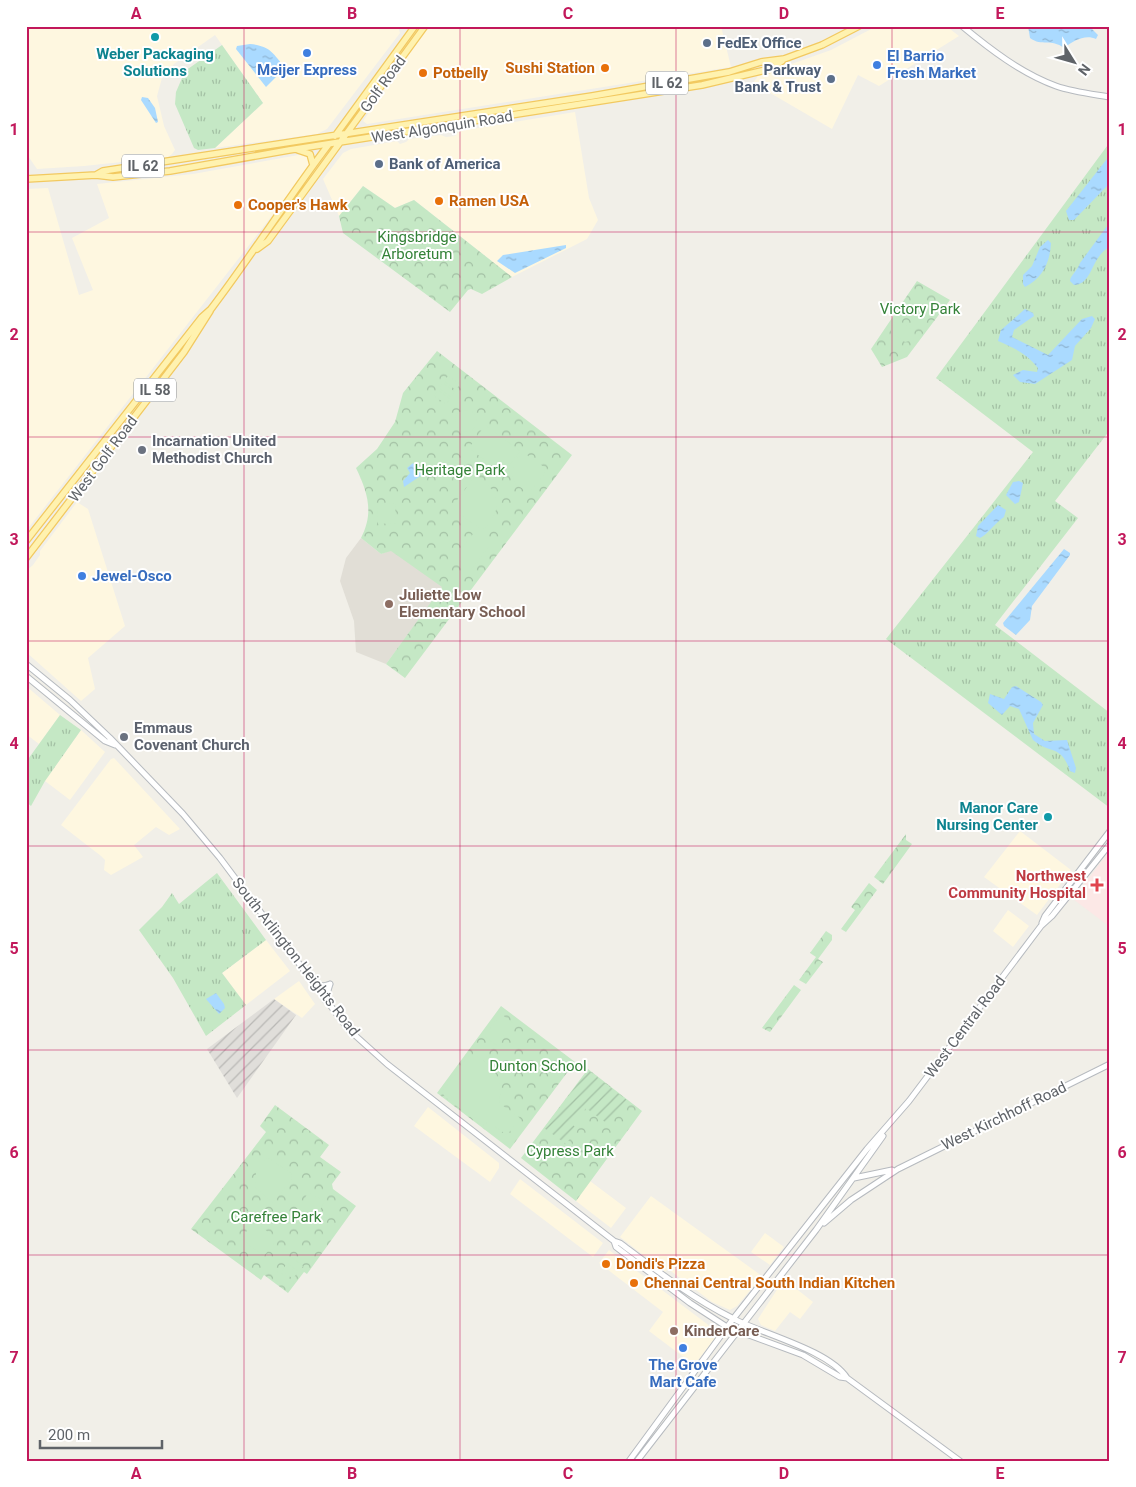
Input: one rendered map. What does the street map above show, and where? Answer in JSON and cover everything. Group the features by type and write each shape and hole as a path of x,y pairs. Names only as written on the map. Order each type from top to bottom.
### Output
{"main road":[{"name":"Golf Road","path":"335,136 415,26"},
{"name":"Golf Road","path":"341,142 425,26"},
{"name":"West Algonquin Road","path":"96,175 103,171 676,82 784,59 824,44 859,26"},
{"path":"962,26 1013,65 1041,80 1070,90 1110,97"},
{"name":"West Algonquin Road","path":"26,179 96,175 113,177 170,171 294,149 702,85 770,69 784,59"},
{"name":"West Golf Road","path":"256,251 265,232 335,136"},
{"name":"West Golf Road","path":"26,541 202,317 211,309 256,251 268,241 341,142"},
{"path":"294,149 310,154 313,164"},
{"name":"West Golf Road","path":"26,558 184,352 206,322 211,309"},
{"name":"South Arlington Heights Road","path":"26,664 71,701 149,776 214,852 348,1029 387,1064 614,1241 620,1243 696,1297 733,1319 808,1350 843,1371 847,1378 960,1461"},
{"name":"South Arlington Heights Road","path":"26,676 105,741 116,745"},
{"name":"West Central Road","path":"1041,926 1045,916 1110,831"},
{"name":"West Central Road","path":"816,1230 888,1127 1041,926 1052,916 1110,844"},
{"path":"312,983 324,986 330,984 325,1000"},
{"name":"West Kirchhoff Road","path":"816,1230 851,1200 898,1169 1110,1064"},
{"name":"West Central Road","path":"629,1461 733,1319 867,1149 888,1127"},
{"name":"West Kirchhoff Road","path":"839,1186 854,1178 898,1169"},
{"path":"637,1461 816,1230"},
{"name":"South Arlington Heights Road","path":"614,1241 616,1247 696,1307 728,1327 803,1355 840,1377 847,1378"}],"shaded area":[{"path":"26,26 398,26 400,33 327,129 317,134 215,148 263,103 215,35 174,64 162,78 157,96 164,126 175,150 172,154 168,157 37,169 26,153"},
{"path":"428,26 721,26 731,67 367,124 363,121"},
{"path":"877,26 946,26 959,36 879,86 858,75 832,129 753,83 758,76 831,50"},
{"path":"575,112 589,198 598,220 587,239 512,277 414,200 395,208 363,186 339,216 323,179 343,153 351,149 397,141 400,144 409,139 441,135 446,137 455,136 459,131"},
{"path":"304,154 312,162 310,167 26,531 26,189 48,188 79,295 93,290 72,238 109,218 97,184 193,174"},
{"path":"77,502 88,509 125,626 88,658 95,689 81,701 26,652 26,571 33,565 40,555 40,551"},
{"name":"Juliette Low Elementary School","path":"361,538 381,554 391,550 443,587 386,664 356,652 354,621 340,581 346,558"},
{"path":"26,686 60,715 39,744 26,734"},
{"path":"81,730 105,752 70,800 45,781"},
{"path":"114,758 180,829 169,835 156,827 134,845 143,857 111,875 104,870 105,860 101,856 61,825 111,759"},
{"path":"1020,831 1071,870 1037,915 984,877"},
{"name":"Northwest Community Hospital","path":"1110,850 1110,927 1073,899"},
{"path":"1008,910 1029,926 1013,947 993,931"},
{"path":"266,940 290,971 246,1005 222,973"},
{"path":"299,981 315,1004 302,1018 274,999"},
{"path":"274,999 296,1015 237,1098 207,1049"},
{"path":"428,1107 499,1163 499,1168 490,1182 414,1126"},
{"path":"520,1179 603,1243 593,1257 510,1194"},
{"path":"590,1181 626,1208 611,1228 576,1201"},
{"path":"651,1196 762,1276 737,1306 730,1310 712,1302 668,1269 665,1272 620,1237"},
{"path":"765,1233 784,1247 770,1265 751,1252"},
{"path":"609,1250 715,1330 716,1337 694,1365 649,1331 663,1312 599,1263"},
{"path":"784,1279 813,1302 800,1319 790,1312 775,1331 761,1325 758,1319"}],"green space":[{"path":"222,45 263,103 215,148 198,150 194,148 175,104 176,92 185,71"},
{"path":"1110,142 1110,430 1055,501 1078,518 995,625 1110,713 1110,808 886,639 1033,452 936,378"},
{"name":"Kingsbridge Arboretum","path":"363,186 395,208 414,200 512,277 482,294 471,289 468,290 450,312 343,233 339,216"},
{"name":"Victory Park","path":"917,281 950,300 907,357 882,367 871,349"},
{"path":"900,321 913,331 909,341 905,342 891,332 895,322"},
{"name":"Heritage Park","path":"437,351 572,455 405,678 386,664 442,587 391,551 381,554 361,538 367,520 368,503 364,486 356,468 377,449 395,422 403,393"},
{"path":"448,376 460,384 456,390 444,381"},
{"path":"443,383 455,392 451,397 439,388"},
{"path":"438,390 450,399 446,404 434,396"},
{"path":"466,410 474,413 477,421 474,429 466,432 458,429 455,421 458,413"},
{"path":"485,425 520,451 503,474 469,448"},
{"path":"524,453 544,467 545,473 530,492 516,485 511,473 517,458"},
{"path":"476,475 490,487 496,501 494,516 482,530 455,511 454,504"},
{"path":"395,503 396,523 378,524 377,504"},
{"path":"473,534 489,546 472,569 455,557"},
{"path":"60,715 81,730 45,781 31,806 26,802 26,762"},
{"path":"906,834 906,840 912,844 883,884 874,877"},
{"path":"217,873 266,940 222,973 246,1005 206,1036 173,978 139,930 162,907 172,893 179,904"},
{"path":"869,883 877,890 846,932 841,929 855,910 851,907"},
{"path":"826,931 832,935 832,940 818,959 823,962 806,984 799,980 816,957 810,953"},
{"path":"794,985 801,990 770,1032 762,1028"},
{"name":"Dunton School","path":"501,1006 575,1062 510,1149 437,1093"},
{"path":"501,1014 513,1023 496,1045 484,1036"},
{"path":"470,1054 478,1057 491,1067 500,1087 499,1103 520,1118 507,1135 488,1122 482,1126 445,1097 442,1092"},
{"name":"Cypress Park","path":"588,1069 642,1111 576,1201 521,1158"},
{"path":"588,1070 628,1101 609,1125 586,1108 573,1125 577,1129 566,1144 544,1128"},
{"name":"Carefree Park","path":"275,1105 329,1145 320,1157 341,1172 332,1184 333,1189 356,1206 307,1274 304,1272 288,1293 264,1275 261,1280 191,1229 266,1132 260,1126"},
{"path":"267,1157 292,1174 291,1180 273,1203 255,1187 256,1173"},
{"path":"308,1192 325,1201 314,1221 298,1212"},
{"path":"254,1221 277,1239 264,1256 241,1239"},
{"path":"291,1257 303,1266 299,1272 287,1263"},
{"path":"286,1265 297,1273 293,1279 282,1270"},
{"path":"278,1271 294,1282 289,1289 273,1278"}],"water":[{"path":"1028,26 1089,26 1098,35 1096,39 1083,38 1064,48 1055,43 1034,41 1030,38"},
{"path":"250,44 267,49 274,54 285,68 266,87 236,49 237,46"},
{"path":"142,97 148,98 155,108 158,122 156,123 141,100"},
{"path":"1110,155 1109,184 1074,220 1069,220 1066,211"},
{"path":"1110,222 1110,246 1099,256 1086,279 1074,285 1070,281 1071,277"},
{"path":"1048,240 1051,243 1047,263 1037,279 1025,287 1023,275 1032,266 1040,247"},
{"path":"566,245 566,248 515,273 497,261 503,255"},
{"path":"1025,309 1033,313 1034,316 1014,330 1012,337 1048,355 1082,319 1092,316 1095,319 1091,328 1075,346 1072,360 1035,384 1020,382 1013,375 1023,370 1037,372 1038,368 1024,355 998,341 1001,330"},
{"path":"413,463 422,475 404,487 403,481 410,473 407,468"},
{"path":"1019,481 1023,483 1019,502 1015,504 1006,495 1013,482"},
{"path":"998,505 1006,510 1004,517 983,536 980,538 976,536 978,526"},
{"path":"1064,549 1070,555 1032,606 1030,620 1016,635 1004,626 1003,623"},
{"path":"1016,686 1043,705 1033,723 1034,734 1045,741 1067,740 1076,768 1075,773 1070,771 1067,763 1059,753 1039,745 1033,740 1019,709 1010,706 1002,715 988,703 990,694 1004,699 1012,687"},
{"path":"216,993 225,1008 219,1014 206,999"}],"place":[{"name":"Weber Packaging Solutions","path":"155,37"},
{"name":"FedEx Office","path":"707,43"},
{"name":"Meijer Express","path":"307,53"},
{"name":"El Barrio Fresh Market","path":"877,65"},
{"name":"Sushi Station","path":"605,68"},
{"name":"Potbelly","path":"423,73"},
{"name":"Parkway Bank & Trust","path":"831,79"},
{"name":"Bank of America","path":"379,164"},
{"name":"Ramen USA","path":"439,201"},
{"name":"Cooper's Hawk","path":"238,205"},
{"name":"Incarnation United Methodist Church","path":"142,450"},
{"name":"Jewel-Osco","path":"82,576"},
{"name":"Juliette Low Elementary School","path":"389,604"},
{"name":"Emmaus Covenant Church","path":"124,737"},
{"name":"Manor Care Nursing Center","path":"1048,817"},
{"name":"Northwest Community Hospital","path":"1097,885"},
{"name":"Dondi's Pizza","path":"606,1264"},
{"name":"Chennai Central South Indian Kitchen","path":"634,1283"},
{"name":"KinderCare","path":"674,1331"},
{"name":"The Grove Mart Cafe","path":"683,1348"}]}
